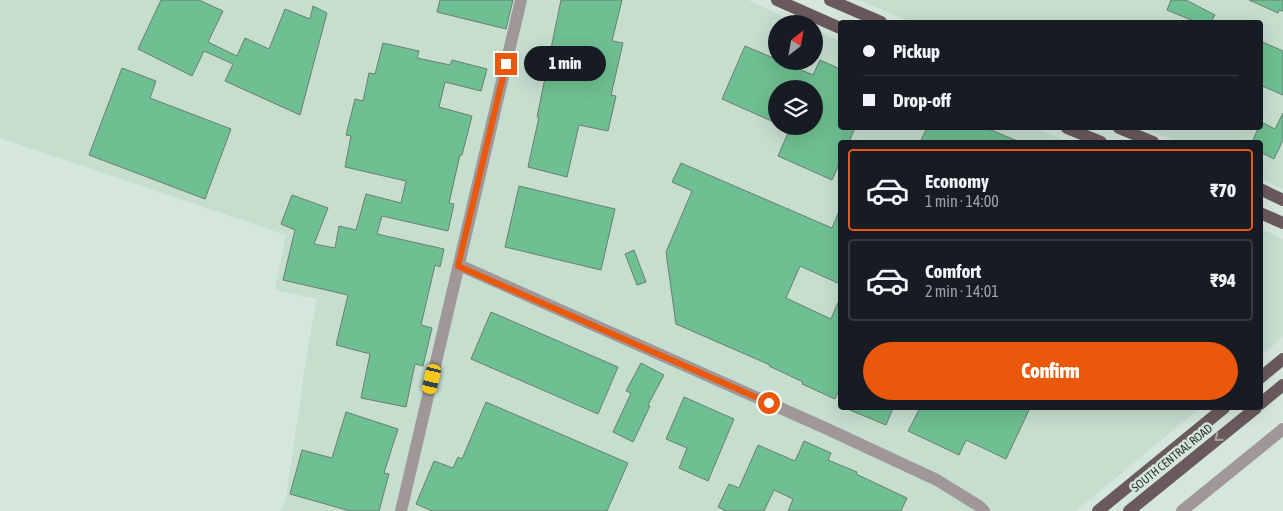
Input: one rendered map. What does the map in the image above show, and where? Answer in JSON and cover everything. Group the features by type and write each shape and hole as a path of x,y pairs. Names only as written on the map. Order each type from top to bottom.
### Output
{"main road":[{"path":"777,0 838,27"},
{"path":"830,0 847,3 877,20"},
{"path":"841,20 847,3"},
{"path":"1072,130 1096,140"},
{"path":"1124,130 1148,140"},
{"path":"1263,191 1283,200"},
{"path":"1263,213 1283,223"},
{"path":"1263,376 1283,360"},
{"path":"1263,402 1283,385"},
{"name":"SOUTH CENTRAL ROAD","path":"1098,511 1222,410"},
{"name":"SOUTH CENTRAL ROAD","path":"1129,511 1254,410"}],"street":[{"path":"401,511 521,0"},
{"path":"458,266 814,423 936,480 984,511"},
{"path":"1182,511 1283,429"}],"shaded area":[{"path":"0,0 748,0 781,15 768,15 768,70 823,70 823,33 838,40 838,130 1039,130 1063,140 838,140 838,410 1198,410 1076,511 281,511 286,498 308,347 317,299 275,290 286,235 0,138"},
{"path":"860,0 1283,0 1283,189 1263,180 1263,140 1173,140 1150,130 1263,130 1263,20 905,20"},
{"path":"1263,229 1283,239 1283,336 1263,355"}],"building":[{"path":"161,0 199,0 223,11 208,42 237,56 245,38 269,49 285,9 310,19 313,6 327,13 300,115 225,81 233,64 204,51 192,76 138,49"},
{"path":"440,0 513,0 506,29 437,12"},
{"path":"561,0 622,0 612,41 623,43 611,95 616,96 608,131 579,125 567,177 528,167"},
{"path":"1171,0 1186,0 1215,15 1212,20 1191,20 1167,10"},
{"path":"1249,0 1283,0 1283,11 1279,10 1278,13"},
{"path":"1263,42 1283,51 1283,95 1263,86"},
{"path":"383,43 419,51 417,58 450,65 452,60 487,69 481,91 445,82 439,107 472,116 462,155 460,155 449,203 454,204 448,231 382,216 377,234 444,249 440,267 435,265 421,325 432,328 423,366 415,364 406,407 361,398 370,354 336,345 348,295 283,280 295,230 281,224 292,195 328,208 314,244 335,248 339,226 356,230 366,194 401,203 406,181 345,167 351,136 346,135 355,99 363,101 369,73 375,74"},
{"path":"745,46 768,56 768,70 802,70 813,75 815,70 823,70 823,61 838,68 838,130 854,130 850,140 838,140 838,166 832,180 778,156 787,135 823,135 823,80 768,80 768,119 722,99"},
{"path":"122,68 156,81 150,98 231,129 205,199 89,155"},
{"path":"1283,113 1283,140 1274,159 1263,154 1263,140 1253,140 1257,130 1263,130 1263,123 1275,129"},
{"path":"926,130 991,130 1015,140 921,140"},
{"path":"681,163 832,228 838,214 838,283 800,266 786,298 831,319 838,303 838,392 835,399 802,384 803,382 770,365 676,324 666,252 692,191 672,182"},
{"path":"519,186 615,209 601,270 505,247"},
{"path":"634,250 646,282 637,285 625,254"},
{"path":"491,312 618,367 598,414 471,359"},
{"path":"641,363 664,375 648,405 650,406 633,442 613,432 631,393 626,391"},
{"path":"684,397 734,419 708,481 679,468 687,448 666,439"},
{"path":"486,402 628,463 607,511 432,511 416,504 434,461 453,468 458,457 462,459"},
{"path":"850,410 892,410 886,425"},
{"path":"919,410 1029,410 1006,459 966,440 959,455 908,431"},
{"path":"346,412 398,429 384,473 389,474 379,511 350,511 290,494 302,450 332,458"},
{"path":"804,441 831,453 828,460 857,472 856,474 907,498 901,511 788,511 793,499 774,490 764,511 726,511 718,507 729,484 739,488 758,445 795,461"}],"route":[{"path":"506,64 458,266 769,403"}]}
